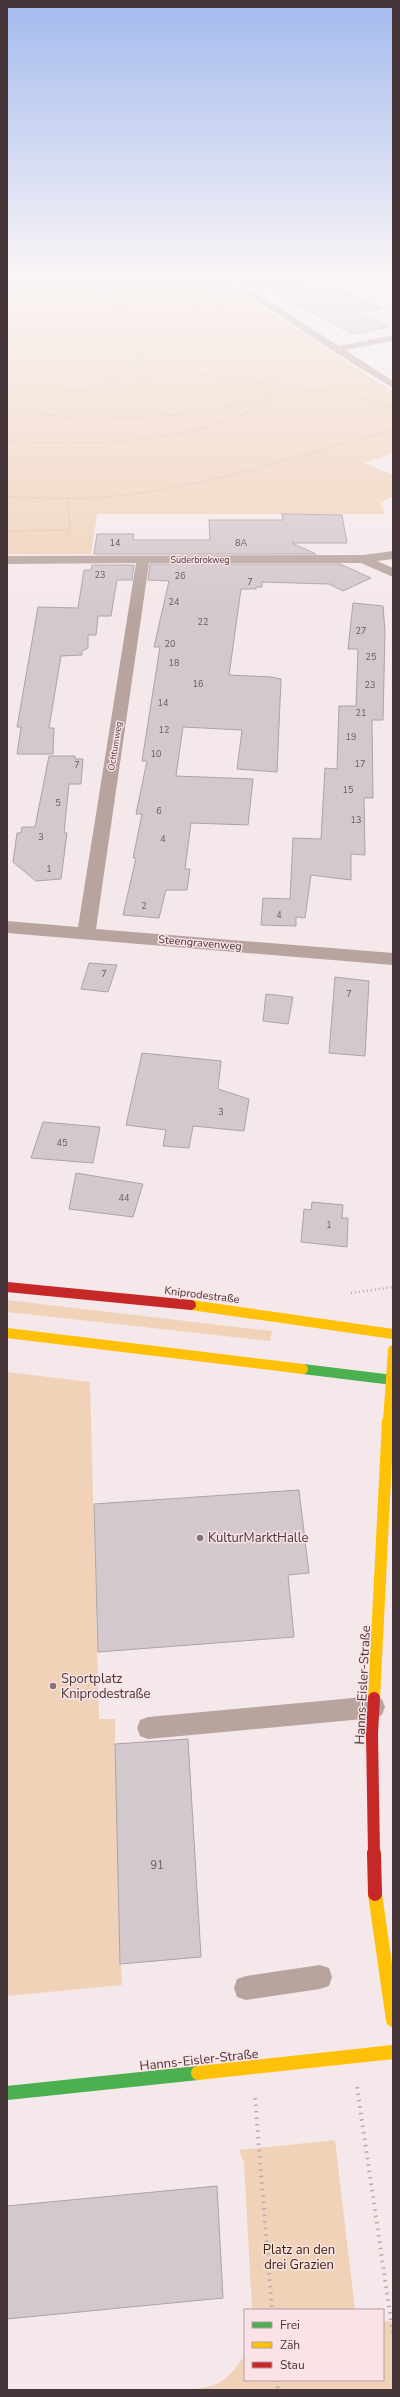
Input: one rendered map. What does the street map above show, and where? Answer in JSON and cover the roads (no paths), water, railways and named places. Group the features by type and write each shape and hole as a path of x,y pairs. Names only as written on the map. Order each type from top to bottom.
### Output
{"street":[{"name":"Süderbrokweg","path":"7,560 363,560 393,555"},
{"name":"Ochtumweg","path":"86,934 143,560"},
{"path":"363,560 393,573"},
{"name":"Steengravenweg","path":"7,926 86,934 393,959"},
{"name":"Kniprodestraße","path":"7,1287 211,1307 393,1334"},
{"path":"7,1333 392,1380"},
{"name":"Hanns-Eisler-Straße","path":"393,1350 387,1599 372,1734 374,1884 393,2020"},
{"name":"Hanns-Eisler-Straße","path":"7,2093 393,2052"}],"lane":[{"path":"148,1728 374,1707"},
{"path":"246,1988 320,1977"}],"place":[{"name":"KulturMarktHalle","path":"200,1538"},
{"name":"Sportplatz Kniprodestraße","path":"53,1686"}],"park label":[{"name":"Platz an den drei Grazien","path":"299,2258"}]}
